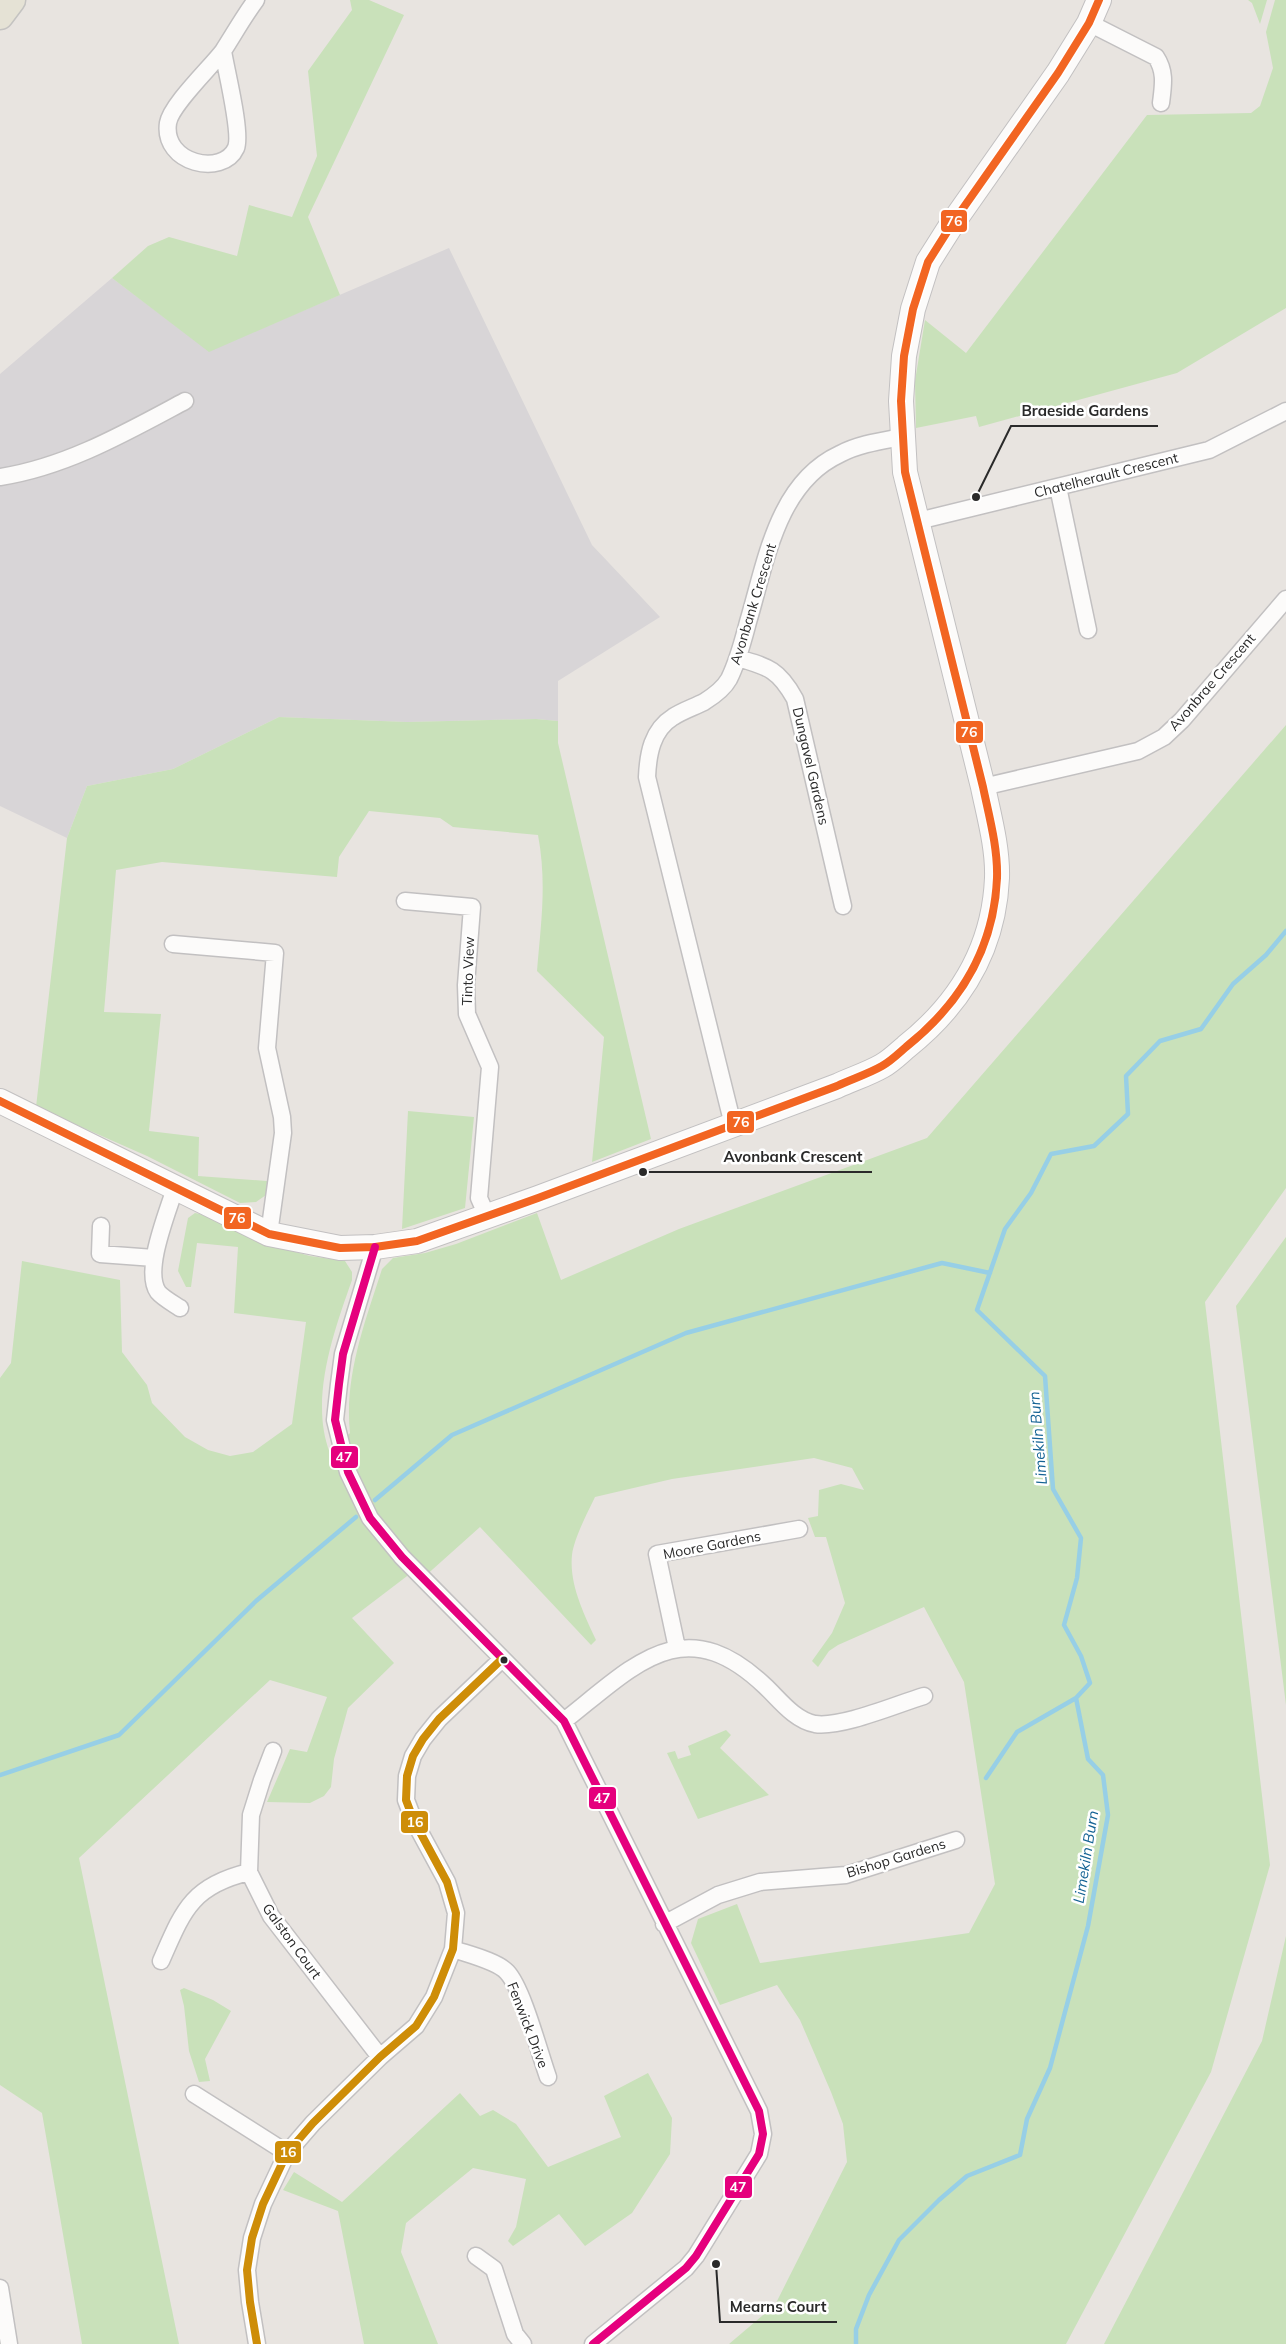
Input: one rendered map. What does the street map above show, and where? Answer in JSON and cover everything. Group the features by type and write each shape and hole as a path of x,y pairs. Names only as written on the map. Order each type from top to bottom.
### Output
{"main road":[{"path":"0,16 12,0"}],"street":[{"path":"223,51 238,135 236,149 225,158 212,164 194,163 177,153 169,139 168,122 176,108 223,51 256,0"},
{"path":"0,1101 262,1230 340,1248 375,1247 417,1241 837,1086 883,1065 922,1035 957,996 976,966 992,917 997,877 994,838 983,787 905,472 900,401 904,356 913,309 928,262 952,224 1058,72 1089,23 1099,0"},
{"path":"1089,23 1156,57 1162,67 1164,78 1161,103"},
{"path":"0,477 56,462 126,432 185,401"},
{"name":"Chatelherault Crescent","path":"918,521 1209,450 1286,411"},
{"name":"Avonbank Crescent","path":"733,1125 648,777 648,752 658,732 672,717 712,697 728,681 738,658 781,515 797,489 817,468 838,454 862,445 902,437"},
{"path":"1058,487 1088,630"},
{"name":"Avonbrae Crescent","path":"983,787 1138,751 1164,737 1182,720 1286,599"},
{"name":"Dungavel Gardens","path":"738,658 773,670 786,684 795,700 843,906"},
{"name":"Tinto View","path":"405,901 472,907 466,985 467,1014 490,1067 480,1198 487,1216"},
{"path":"173,944 275,953 266,1048 282,1117 283,1133 262,1230"},
{"path":"175,1188 154,1258 154,1276 158,1292 180,1308"},
{"path":"100,1226 100,1254 154,1258"},
{"path":"375,1247 345,1346 339,1384 335,1420 348,1472 370,1518 402,1558 564,1721 664,1924 759,2110 763,2134 759,2154 750,2172 696,2256 686,2268 593,2344"},
{"name":"Moore Gardens","path":"677,1648 657,1554 799,1529"},
{"path":"564,1721 640,1663 660,1653 677,1648 696,1648 735,1660 746,1668 794,1715 815,1724 840,1723 924,1696"},
{"path":"257,2344 247,2270 252,2238 263,2204 287,2153 313,2123 380,2057 416,2026 434,1997 453,1949 456,1913 447,1882 414,1821 406,1800 407,1776 413,1756 422,1739 439,1719 502,1659"},
{"path":"161,1961 185,1910 199,1894 224,1878 248,1872 251,1815 273,1751"},
{"name":"Bishop Gardens","path":"664,1924 718,1895 760,1882 846,1875 956,1840"},
{"name":"Galston Court","path":"248,1872 271,1916 380,2057"},
{"name":"Fenwick Drive","path":"453,1949 489,1962 506,1971 517,1990 548,2077"},
{"path":"194,2094 287,2153"},
{"path":"476,2256 494,2269 515,2334 523,2344"},
{"path":"0,2288 9,2344"}],"shaded area":[{"path":"449,248 592,545 660,617 558,681 558,721 536,719 407,722 279,717 173,769 87,786 67,838 0,806 0,374 112,278 209,351"}],"green space":[{"path":"350,0 369,0 404,15 308,217 340,295 209,352 112,278 148,246 169,237 237,256 249,205 292,217 317,156 308,71 352,10"},
{"path":"1248,0 1267,0 1260,24 1252,3"},
{"path":"1275,0 1286,0 1286,308 1177,373 979,427 976,416 916,428 915,381 925,320 966,353 1147,115 1251,113 1260,106 1273,68 1266,32"},
{"path":"279,717 407,722 536,719 558,721 558,743 651,1139 592,1162 604,1037 537,971 543,886 538,835 453,827 440,818 369,811 339,857 337,877 162,862 116,870 104,1012 161,1014 149,1131 199,1137 198,1176 267,1181 266,1195 256,1202 240,1203 147,1156 36,1107 67,838 87,786 173,769"},
{"path":"1286,725 1286,1188 1205,1302 1270,1865 1211,2072 1066,2344 729,2344 775,2305 847,2162 843,2124 800,2020 777,1985 720,2005 691,1943 698,1919 737,1904 760,1963 969,1933 995,1884 964,1682 924,1607 838,1645 829,1651 818,1667 812,1661 832,1633 845,1603 826,1537 815,1537 808,1518 818,1516 819,1490 841,1484 864,1490 852,1468 814,1458 672,1479 595,1497 575,1541 572,1555 573,1577 578,1599 596,1640 591,1645 480,1527 423,1578 415,1570 352,1618 394,1663 348,1708 334,1759 331,1787 324,1796 310,1803 267,1802 290,1749 307,1752 327,1697 270,1680 79,1858 179,2344 82,2344 42,2113 0,2085 0,1378 11,1363 22,1261 120,1280 122,1352 147,1385 152,1403 185,1437 208,1450 230,1456 253,1452 292,1424 306,1322 234,1313 238,1247 197,1243 191,1287 186,1287 178,1271 188,1218 195,1213 200,1214 270,1245 310,1256 345,1261 352,1272 352,1280 332,1343 323,1388 322,1411 324,1432 330,1453 350,1433 350,1391 357,1350 382,1269 393,1258 425,1253 456,1244 537,1213 561,1280 679,1229 927,1138"},
{"path":"408,1111 474,1117 465,1208 402,1229"},
{"path":"1286,1237 1286,1705 1236,1306"},
{"path":"726,1730 731,1735 720,1748 769,1795 698,1819 667,1753 675,1751 678,1759 691,1755 688,1746"},
{"path":"1286,1936 1286,2344 1104,2344 1262,2041"},
{"path":"184,1988 213,2000 231,2011 205,2059 210,2081 199,2082 189,2051 184,2006 180,1990"},
{"path":"648,2073 672,2118 670,2154 632,2213 585,2246 559,2214 513,2246 508,2241 516,2227 526,2179 473,2168 406,2223 401,2252 438,2344 364,2344 338,2211 283,2190 294,2172 342,2202 460,2093 480,2116 493,2110 516,2124 548,2167 621,2137 604,2096"}],"waterway":[{"name":"Limekiln Burn","path":"856,2344 856,2329 869,2295 899,2240 939,2200 967,2176 1020,2155 1027,2119 1050,2068 1088,1926 1108,1815 1103,1775 1088,1759 1076,1698 1090,1683 1081,1656 1064,1625 1077,1578 1081,1538 1053,1489 1045,1376 977,1310 1005,1229 1031,1193 1051,1154 1094,1146 1128,1114 1126,1076 1160,1041 1201,1029 1233,984 1266,955 1286,931"},
{"path":"375,1500 452,1435 686,1333 942,1263 990,1273"},
{"path":"0,1775 119,1735 256,1601 356,1517"},
{"path":"986,1778 1017,1732 1076,1698"}],"transit line":[{"name":"76","path":"0,1101 269,1234 340,1248 375,1247 417,1241 538,1198 871,1072 895,1057 943,1012 971,973 981,951 989,928 994,904 997,867 993,832 983,787 905,472 901,401 904,356 913,309 928,262 952,224 1058,73 1089,23 1099,0"},
{"name":"47","path":"375,1247 343,1354 339,1384 335,1420 348,1472 370,1518 402,1557 564,1721 759,2111 763,2134 759,2154 696,2256 686,2268 593,2344"},
{"name":"16","path":"257,2344 247,2270 252,2238 263,2204 287,2153 313,2123 380,2057 416,2026 434,1997 453,1949 456,1913 447,1882 414,1821 406,1800 407,1776 413,1756 423,1739 439,1719 502,1659"}],"place":[{"name":"Braeside Gardens","path":"976,497"},
{"name":"Avonbank Crescent","path":"643,1172"},
{"name":"Mearns Court","path":"716,2264"}]}
